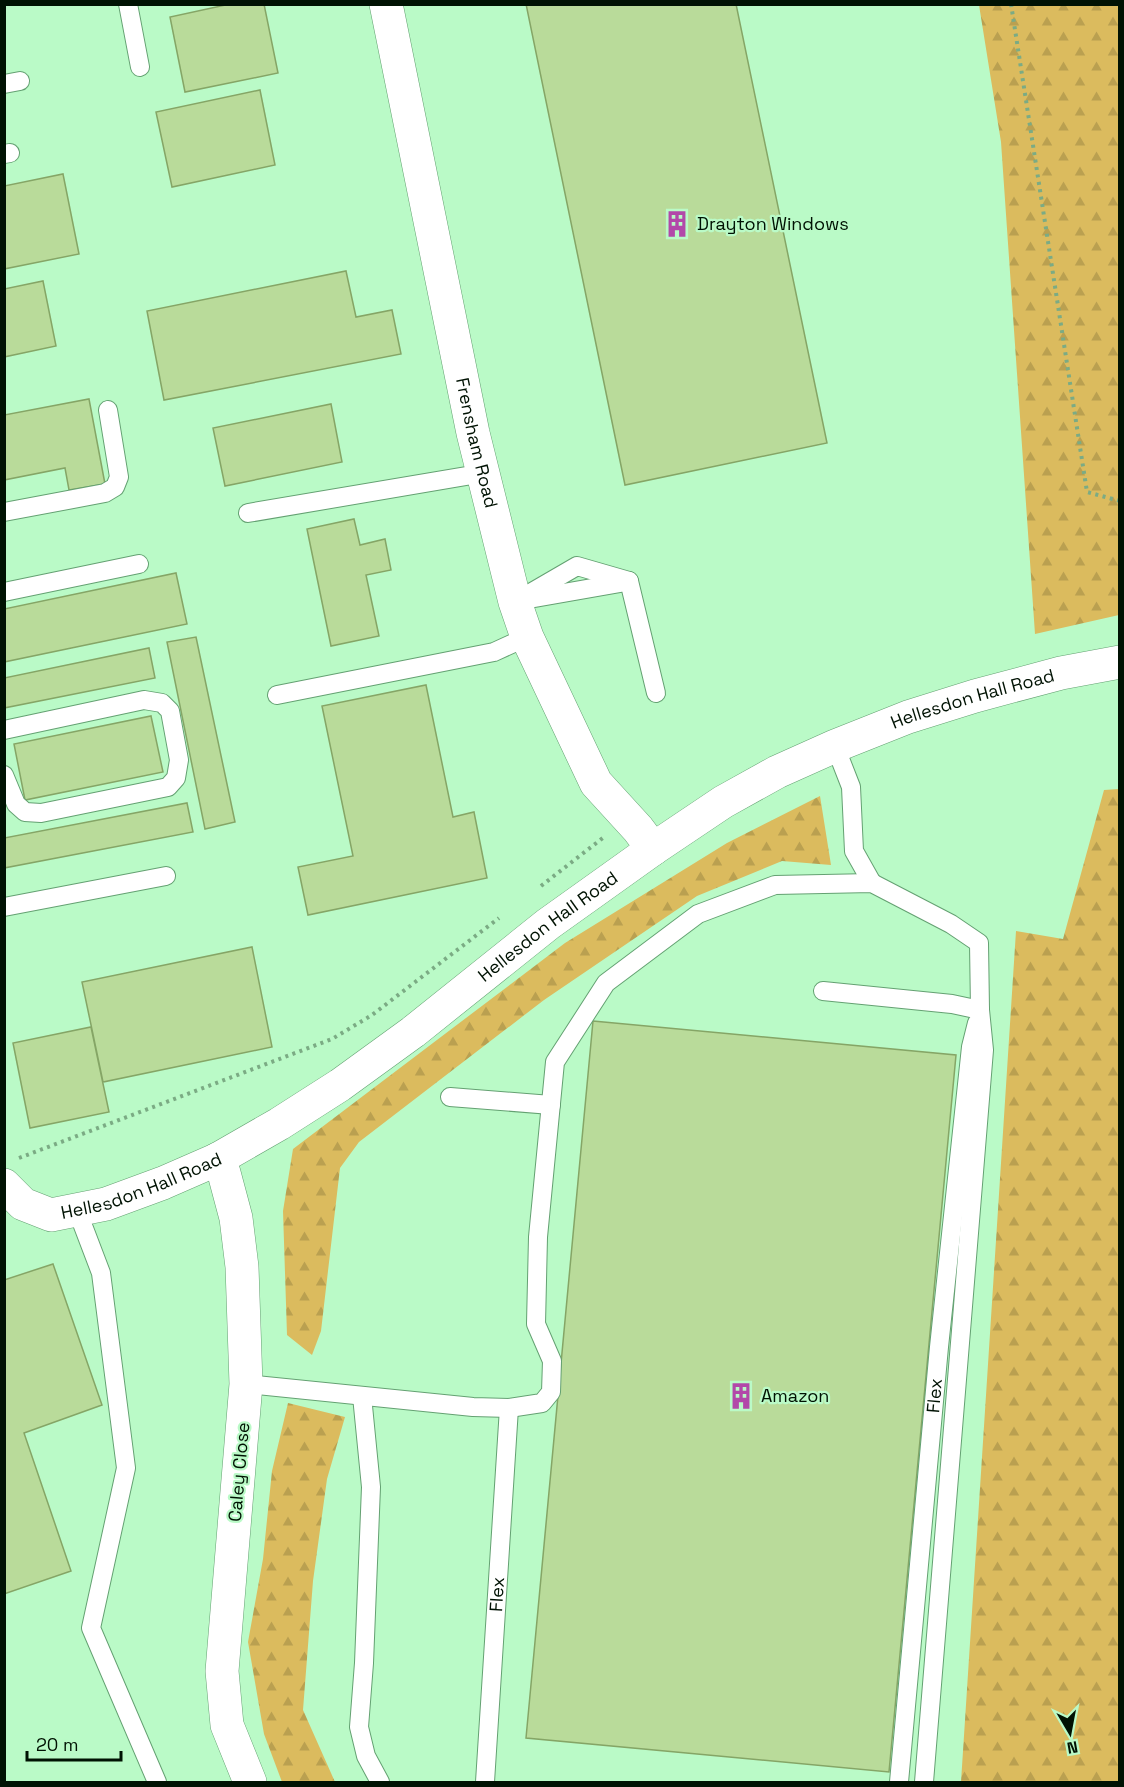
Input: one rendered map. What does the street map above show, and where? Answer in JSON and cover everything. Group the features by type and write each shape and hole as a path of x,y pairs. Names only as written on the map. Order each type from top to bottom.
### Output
{"street":[{"name":"Frensham Road","path":"386,4 473,433 515,602 527,637 596,783 629,818 653,849"},
{"name":"Hellesdon Hall Road","path":"10,1172 23,1204 51,1215 106,1204 218,1159 340,1085 413,1032 548,924 723,802 777,772 908,717 975,696 1119,662"},
{"name":"Caley Close","path":"218,1159 236,1218 242,1267 246,1384 222,1671 227,1725 250,1782"}],"lane":[{"path":"128,4 140,66"},
{"path":"4,512 105,493 115,487 119,477 108,410"},
{"path":"248,513 484,473"},
{"path":"4,592 139,564"},
{"path":"515,602 577,566 629,581 656,693"},
{"path":"277,695 494,652 527,637"},
{"path":"4,730 144,700 162,702 170,711 179,760 176,778 168,786 41,813 25,812 16,804 4,775"},
{"path":"835,746 851,788 854,851 872,883"},
{"path":"4,907 166,876"},
{"path":"246,1384 473,1407 509,1408 542,1403 551,1392 552,1361 536,1323 538,1238 555,1062 606,983 698,914 775,885 872,883 951,924 979,943 980,1010 984,1050 924,1782"},
{"path":"823,991 952,1004 980,1010"},
{"name":"Flex","path":"899,1782 939,1347 971,1047 980,1010"},
{"path":"450,1097 551,1105"},
{"path":"77,1210 101,1273 126,1468 92,1628 158,1782"},
{"path":"362,1396 371,1487 359,1727 366,1756 380,1782"},
{"name":"Flex","path":"485,1782 509,1408"}],"path":[{"path":"1011,4 1087,492 1119,501"},
{"path":"534,891 629,818"},
{"path":"10,1172 332,1039 372,1015 505,913"}],"green space":[{"path":"979,5 1119,5 1119,615 1035,634 1001,142"},
{"path":"1119,789 1119,1782 961,1782 1016,931 1063,939 1104,790"},
{"path":"820,796 831,865 782,861 697,896 544,1000 359,1142 340,1168 321,1331 312,1355 287,1335 283,1211 293,1149 565,943 727,843"},
{"path":"288,1403 345,1417 327,1479 313,1581 303,1710 335,1782 282,1782 264,1734 248,1642 263,1559 272,1471"}],"building":[{"path":"230,4 264,4 278,73 185,92 170,17"},
{"name":"Drayton Windows","path":"526,4 736,4 827,443 625,485"},
{"path":"260,90 275,165 172,187 156,112"},
{"path":"63,174 79,254 4,269 4,186"},
{"path":"346,271 356,317 392,310 401,354 164,400 147,311"},
{"path":"43,281 56,346 4,357 4,289"},
{"path":"89,399 105,484 69,490 65,468 4,480 4,415"},
{"path":"331,404 342,462 225,486 213,428"},
{"path":"354,519 360,545 385,539 391,570 366,575 379,636 331,646 307,529"},
{"path":"176,573 187,624 4,662 4,609"},
{"path":"196,637 235,822 205,829 167,642"},
{"path":"149,648 155,678 4,708 4,678"},
{"path":"426,685 453,817 474,812 487,878 308,915 298,867 353,856 322,706"},
{"path":"151,716 163,772 25,800 14,744"},
{"path":"187,803 193,832 4,868 4,838"},
{"path":"252,947 272,1047 103,1082 82,982"},
{"name":"Amazon","path":"593,1021 956,1055 889,1772 526,1738"},
{"path":"91,1027 109,1112 30,1128 13,1043"},
{"path":"53,1264 102,1405 24,1433 71,1571 4,1594 4,1280"}],"place":[{"name":"Drayton Windows","path":"677,224"},
{"name":"Amazon","path":"741,1396"}]}
